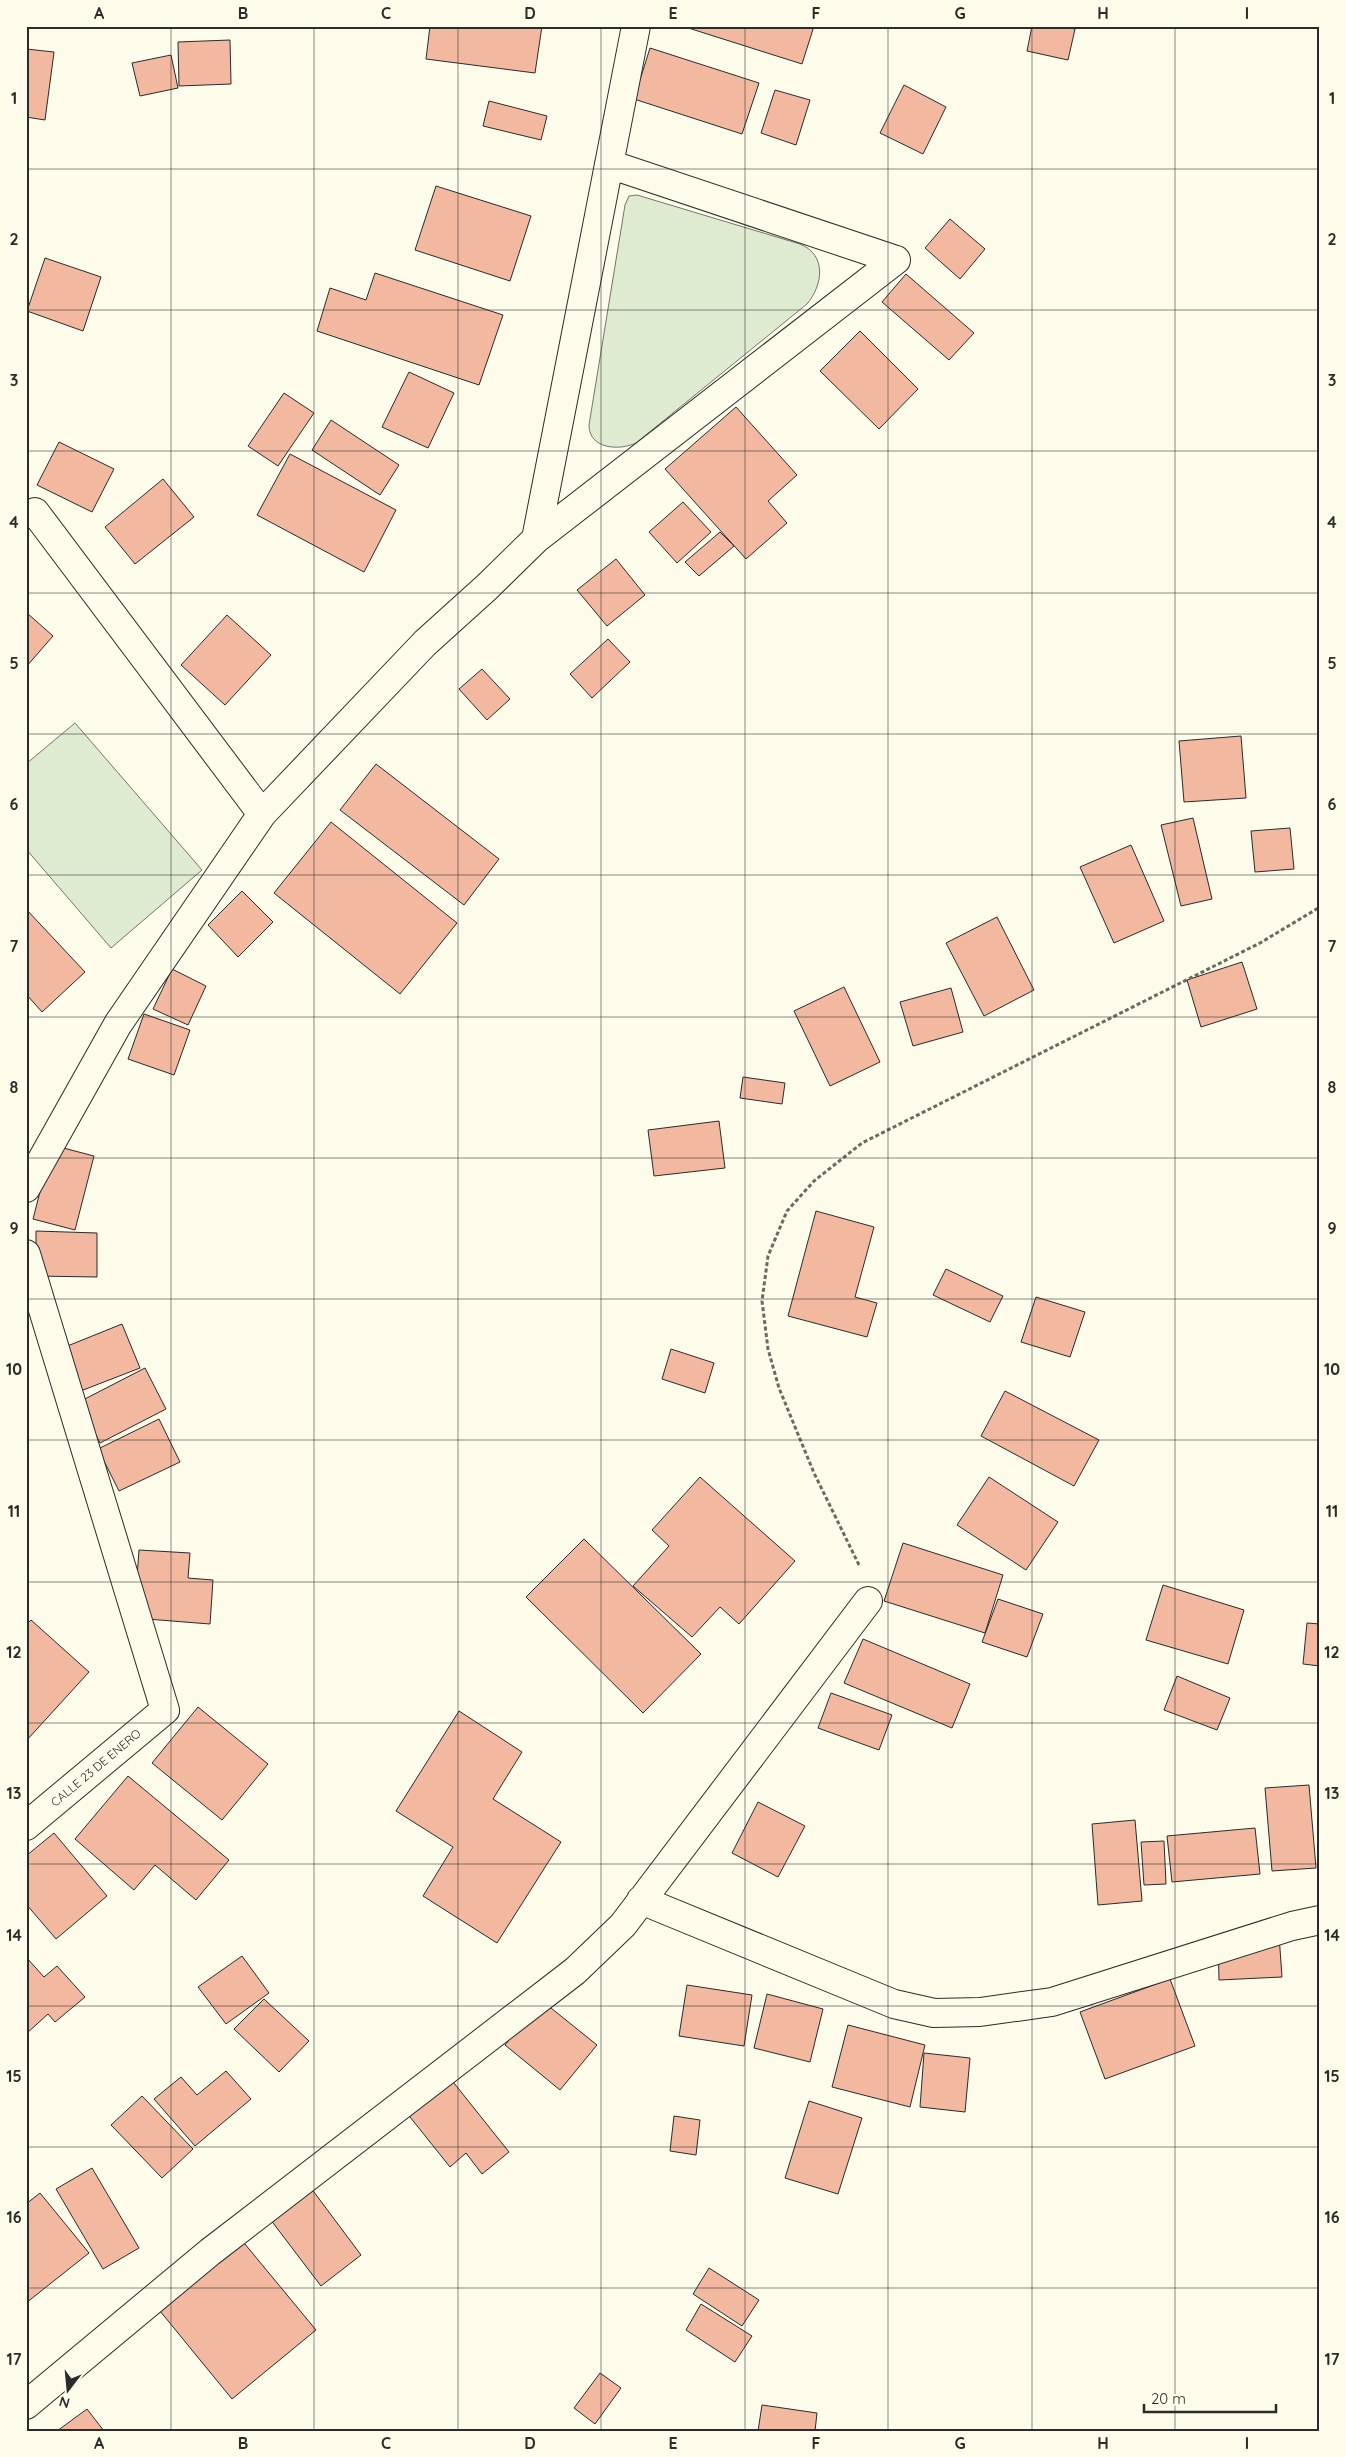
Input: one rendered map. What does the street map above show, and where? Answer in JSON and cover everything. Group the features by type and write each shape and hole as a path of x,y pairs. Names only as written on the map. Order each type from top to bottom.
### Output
{"street":[{"path":"536,539 636,26"},
{"path":"26,1188 118,1024 262,814 425,643 487,587 536,539 896,260 609,164"},
{"path":"36,512 262,814"},
{"name":"CALLE 23 DE ENERO","path":"26,1254 166,1710 26,1826"},
{"path":"26,2405 210,2252 575,1971 623,1925 868,1601"},
{"path":"641,1900 894,2004 934,2013 980,2012 1052,2002 1292,1926 1320,1920"}],"path":[{"path":"868,1601 855,1554 814,1473 794,1427 779,1388 768,1349 762,1301 768,1256 787,1211 814,1181 862,1143 1260,942 1320,907"}],"green space":[{"path":"637,195 800,244 815,255 820,271 816,288 807,304 636,443 629,446 614,447 606,446 594,439 590,433 589,425 625,205 629,196"},
{"path":"75,723 202,870 111,948 26,849 26,764"}],"building":[{"path":"430,26 542,26 535,73 426,59"},
{"path":"682,26 814,26 802,64"},
{"path":"1032,26 1060,26 1075,29 1068,60 1027,51"},
{"path":"230,40 231,84 179,86 178,42"},
{"path":"650,48 759,83 742,134 634,99"},
{"path":"26,49 54,52 45,120 26,117"},
{"path":"171,55 178,88 140,96 132,63"},
{"path":"904,85 946,107 923,154 880,133"},
{"path":"775,90 810,100 796,145 761,133"},
{"path":"489,101 547,116 541,140 483,126"},
{"path":"436,186 531,216 510,281 415,250"},
{"path":"950,219 985,249 960,279 925,248"},
{"path":"45,258 101,277 83,331 27,311"},
{"path":"375,273 503,315 479,385 317,331 330,288 366,300"},
{"path":"906,274 974,333 949,360 882,302"},
{"path":"860,331 918,389 879,429 820,371"},
{"path":"409,372 454,393 428,448 382,427"},
{"path":"284,393 314,413 278,466 248,446"},
{"path":"736,407 797,475 768,501 787,523 746,559 665,469"},
{"path":"331,420 399,465 380,495 312,450"},
{"path":"59,442 114,469 92,512 37,485"},
{"path":"290,454 396,510 364,572 257,515"},
{"path":"163,479 194,517 135,564 105,527"},
{"path":"683,502 711,532 677,563 649,532"},
{"path":"720,532 734,546 699,576 685,562"},
{"path":"616,559 645,595 607,626 577,590"},
{"path":"26,614 53,636 26,667"},
{"path":"227,615 271,655 225,705 181,665"},
{"path":"608,639 630,662 592,698 570,674"},
{"path":"482,669 510,699 487,720 459,689"},
{"path":"1241,736 1246,798 1184,802 1179,741"},
{"path":"376,764 499,859 464,905 340,810"},
{"path":"1193,818 1212,899 1181,906 1161,825"},
{"path":"331,822 457,923 400,994 274,893"},
{"path":"1290,828 1294,869 1255,872 1251,831"},
{"path":"1131,845 1164,921 1114,943 1080,867"},
{"path":"242,891 273,922 238,957 208,925"},
{"path":"26,909 85,972 42,1012 26,994"},
{"path":"997,917 1034,990 984,1016 946,943"},
{"path":"1242,962 1257,1009 1201,1027 1187,980"},
{"path":"172,969 206,986 188,1025 153,1009"},
{"path":"844,987 880,1062 830,1086 794,1011"},
{"path":"951,988 963,1032 913,1046 900,1002"},
{"path":"144,1014 190,1030 174,1075 128,1059"},
{"path":"743,1077 785,1083 782,1104 740,1098"},
{"path":"719,1121 725,1168 654,1176 648,1130"},
{"path":"52,1145 94,1156 75,1230 33,1219"},
{"path":"816,1211 874,1227 855,1297 877,1303 867,1337 788,1316"},
{"path":"36,1231 97,1233 97,1277 36,1276"},
{"path":"946,1269 1003,1296 990,1322 933,1295"},
{"path":"1036,1297 1085,1312 1070,1357 1021,1342"},
{"path":"122,1324 140,1368 78,1392 60,1349"},
{"path":"671,1349 714,1363 705,1393 662,1379"},
{"path":"145,1368 166,1409 100,1443 79,1402"},
{"path":"1005,1391 1099,1440 1074,1486 981,1436"},
{"path":"159,1419 180,1462 119,1491 98,1449"},
{"path":"700,1477 795,1561 739,1624 720,1607 692,1637 633,1586 669,1546 652,1530"},
{"path":"989,1477 1058,1522 1026,1570 957,1525"},
{"path":"584,1539 701,1654 643,1713 526,1597"},
{"path":"903,1543 1003,1575 985,1633 884,1601"},
{"path":"139,1550 190,1553 188,1578 213,1580 210,1624 134,1618"},
{"path":"1163,1585 1244,1610 1228,1664 1146,1640"},
{"path":"998,1599 1043,1614 1027,1657 982,1642"},
{"path":"31,1620 89,1672 26,1741 26,1625"},
{"path":"1307,1623 1320,1624 1320,1666 1303,1664"},
{"path":"863,1639 970,1684 952,1728 844,1683"},
{"path":"1177,1676 1230,1698 1217,1730 1164,1710"},
{"path":"831,1693 892,1715 879,1750 818,1728"},
{"path":"198,1707 268,1764 222,1820 152,1763"},
{"path":"459,1711 522,1752 493,1799 561,1842 497,1943 423,1896 453,1847 396,1811"},
{"path":"128,1776 229,1860 196,1900 155,1865 134,1890 75,1839"},
{"path":"1309,1785 1316,1868 1272,1871 1265,1788"},
{"path":"758,1802 805,1826 778,1877 732,1853"},
{"path":"1135,1820 1142,1901 1098,1905 1092,1824"},
{"path":"1255,1828 1260,1874 1172,1882 1167,1836"},
{"path":"54,1833 107,1896 56,1939 26,1904 26,1856"},
{"path":"1164,1841 1166,1884 1144,1885 1141,1842"},
{"path":"1279,1935 1282,1977 1219,1980 1218,1937"},
{"path":"242,1956 269,1993 226,2024 198,1987"},
{"path":"26,1957 44,1977 57,1966 85,1997 55,2022 48,2014 26,2034"},
{"path":"1170,1979 1195,2046 1105,2079 1080,2012"},
{"path":"687,1985 752,1995 744,2046 679,2036"},
{"path":"767,1994 823,2009 810,2062 754,2048"},
{"path":"264,1999 309,2041 279,2072 234,2029"},
{"path":"541,2000 597,2045 560,2090 505,2045"},
{"path":"848,2025 925,2045 910,2107 832,2087"},
{"path":"924,2053 970,2058 965,2112 920,2107"},
{"path":"442,2068 509,2152 482,2174 466,2153 450,2167 398,2102"},
{"path":"226,2071 251,2099 195,2146 154,2099 181,2077 197,2095"},
{"path":"142,2096 193,2149 162,2178 111,2125"},
{"path":"809,2101 862,2118 838,2194 785,2178"},
{"path":"674,2116 700,2120 696,2155 670,2151"},
{"path":"92,2168 139,2248 103,2269 56,2189"},
{"path":"308,2184 361,2255 321,2286 267,2215"},
{"path":"40,2193 89,2253 26,2303 26,2204"},
{"path":"235,2232 316,2330 232,2399 151,2300"},
{"path":"709,2268 759,2300 742,2326 693,2294"},
{"path":"701,2304 752,2336 735,2362 686,2330"},
{"path":"600,2373 621,2388 595,2424 574,2408"},
{"path":"762,2405 817,2413 815,2431 758,2431"},
{"path":"87,2409 104,2431 57,2431"}]}
